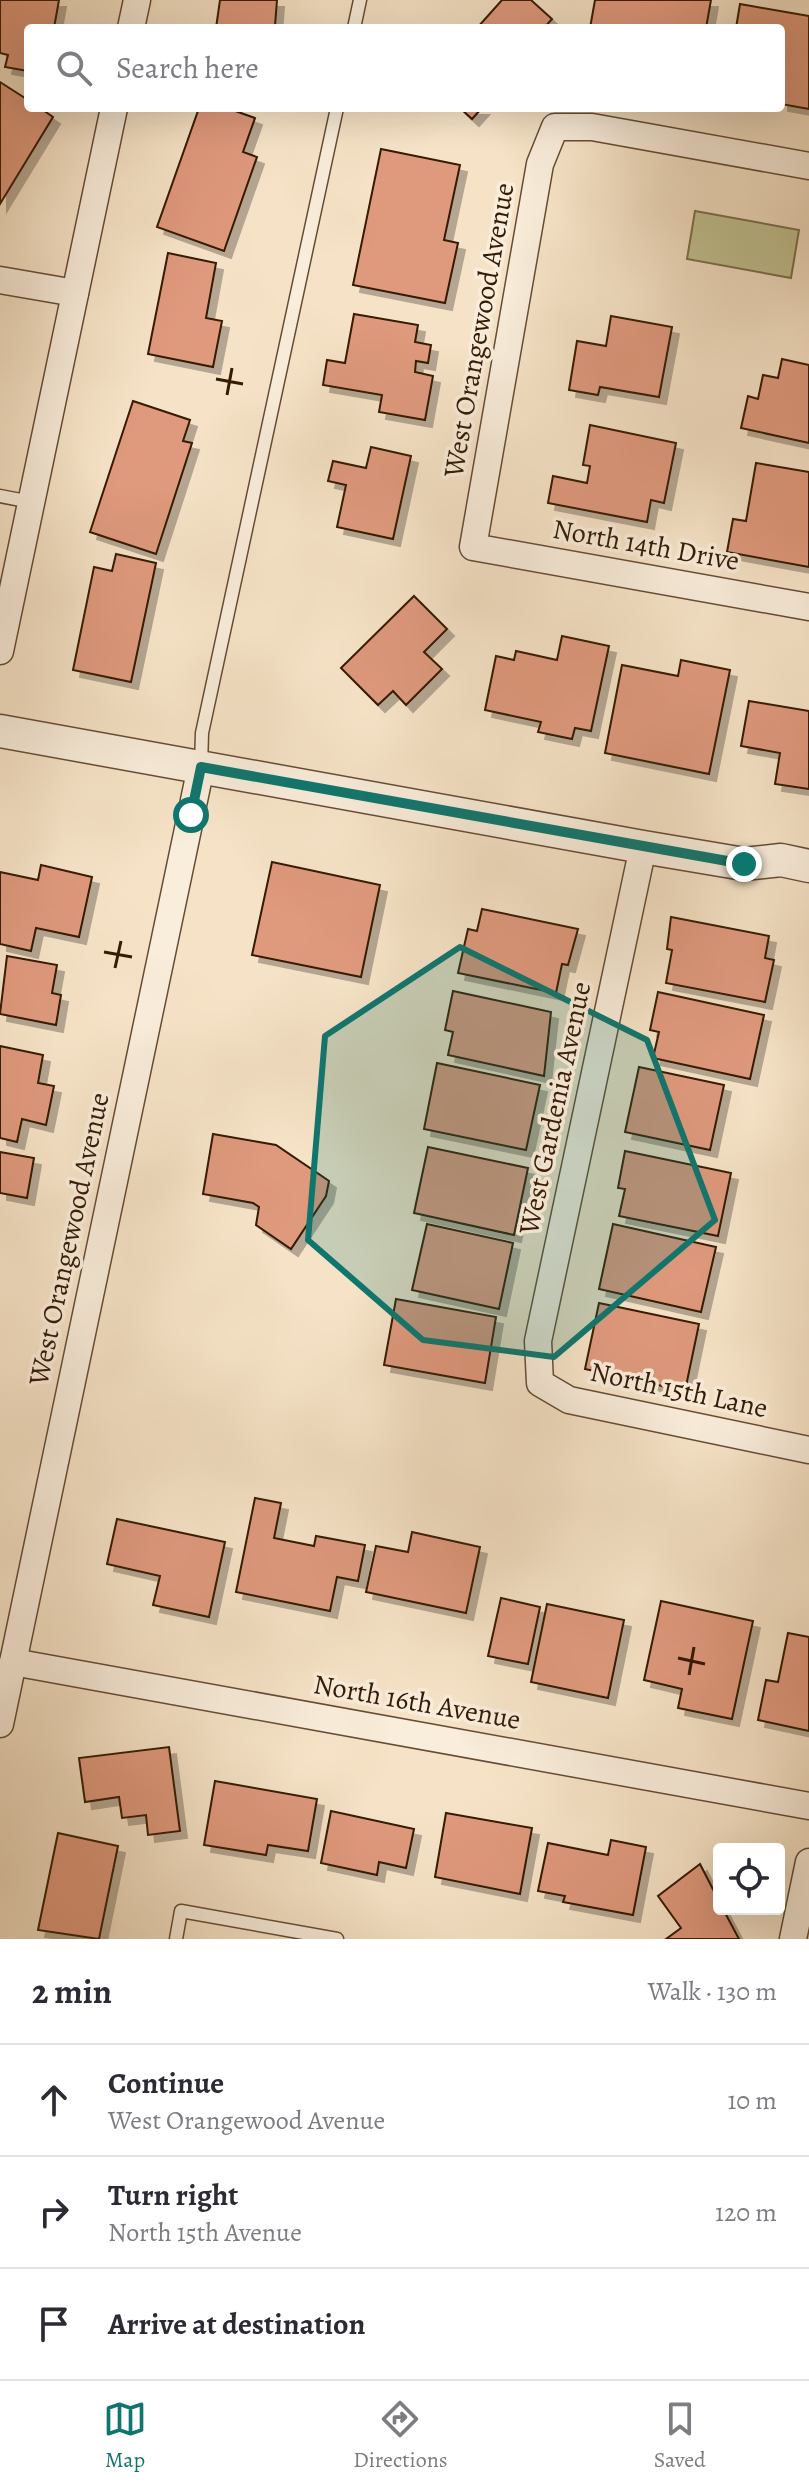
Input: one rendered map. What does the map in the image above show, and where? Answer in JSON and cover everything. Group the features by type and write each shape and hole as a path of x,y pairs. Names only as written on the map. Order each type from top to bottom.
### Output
{"street":[{"path":"132,24 137,0"},
{"path":"0,651 113,112"},
{"name":"West Orangewood Avenue","path":"473,547 540,164 555,127 592,127 809,166"},
{"path":"0,280 75,293"},
{"name":"North 14th Drive","path":"473,547 809,607"},
{"path":"0,731 744,864 809,886"},
{"name":"West Orangewood Avenue","path":"0,1724 7,1660 201,767"},
{"name":"West Gardenia Avenue","path":"540,1383 538,1341 643,847"},
{"path":"744,864 781,860 809,866"},
{"name":"North 15th Lane","path":"540,1383 569,1400 809,1450"},
{"name":"North 16th Avenue","path":"7,1660 809,1806"},
{"path":"793,1939 809,1862"}],"lane":[{"path":"355,24 360,0"},
{"path":"201,767 202,733 336,112"},
{"path":"0,496 31,502"},
{"path":"176,1939 181,1911 337,1939"}],"highlighted area":[{"path":"460,947 647,1040 715,1220 554,1357 423,1340 308,1240 325,1036"}],"green space":[{"path":"695,211 799,230 791,278 687,259"}],"building":[{"path":"0,0 59,0 55,24 24,24 24,70 5,67 8,55 0,53"},
{"path":"220,0 277,0 275,24 217,24"},
{"path":"502,0 531,0 552,19 548,24 481,24"},
{"path":"595,0 711,0 707,24 591,24"},
{"path":"740,4 809,16 809,109 785,105 785,24 737,24"},
{"path":"0,82 24,97 24,112 46,112 53,117 0,204"},
{"path":"198,112 238,112 255,118 243,152 257,157 224,251 157,227"},
{"path":"464,112 478,112 472,119"},
{"path":"381,149 460,165 444,240 458,243 445,303 353,285"},
{"path":"168,253 216,263 206,318 222,321 213,367 148,354"},
{"path":"354,314 418,325 415,342 431,345 428,363 416,361 415,372 433,376 425,420 379,412 382,395 323,385 327,360 345,363"},
{"path":"611,316 672,327 659,397 600,387 598,395 569,390 577,341 606,346"},
{"path":"782,359 809,365 809,443 741,428 748,396 758,399 763,375 778,378"},
{"path":"133,401 190,420 183,441 192,443 156,554 90,532"},
{"path":"590,425 676,443 664,503 651,500 647,522 548,503 553,476 587,483 590,466 583,465"},
{"path":"371,447 411,456 393,539 337,527 346,485 328,481 333,461 366,468"},
{"path":"756,463 809,472 809,567 727,552 733,519 746,521"},
{"path":"116,554 156,563 131,682 73,670 94,567 112,571"},
{"path":"414,596 447,629 424,652 442,669 406,705 393,691 378,705 341,668"},
{"path":"562,636 609,646 591,731 575,728 572,739 538,732 541,722 485,710 496,656 514,660 516,651 557,660"},
{"path":"681,660 730,670 709,774 605,753 622,665 678,676"},
{"path":"749,701 809,711 809,789 775,784 780,753 741,746"},
{"path":"272,862 380,885 361,977 252,955"},
{"path":"41,865 92,877 79,937 36,928 31,951 0,944 0,872 38,880"},
{"path":"482,909 578,929 568,965 562,964 556,993 458,973 468,929 477,931"},
{"path":"671,917 769,936 765,958 774,960 765,1002 666,983 672,950 667,949"},
{"path":"7,956 57,965 52,993 61,995 56,1025 0,1014"},
{"path":"453,991 551,1012 544,1076 448,1055 453,1032 445,1030"},
{"path":"658,992 764,1015 750,1079 653,1058 659,1032 650,1030"},
{"path":"0,1046 43,1055 38,1083 54,1086 46,1125 22,1119 17,1142 0,1138"},
{"path":"437,1063 540,1085 526,1150 424,1129"},
{"path":"639,1067 724,1085 710,1150 625,1132"},
{"path":"213,1134 276,1145 329,1181 326,1196 291,1249 256,1225 259,1207 253,1203 203,1194"},
{"path":"428,1147 528,1168 514,1235 414,1213"},
{"path":"625,1151 731,1173 718,1236 619,1216 625,1189 618,1188"},
{"path":"0,1152 34,1158 27,1198 0,1193"},
{"path":"427,1224 513,1243 499,1309 412,1290"},
{"path":"613,1224 716,1247 701,1312 599,1289"},
{"path":"396,1299 496,1317 485,1383 384,1365"},
{"path":"599,1303 699,1324 685,1391 585,1369"},
{"path":"255,1498 281,1503 274,1538 314,1546 316,1536 365,1545 358,1581 337,1577 330,1611 236,1592"},
{"path":"117,1519 225,1542 209,1617 153,1605 160,1576 107,1564"},
{"path":"412,1532 480,1547 466,1613 366,1592 376,1546 408,1552"},
{"path":"501,1598 540,1607 528,1664 488,1656"},
{"path":"661,1601 753,1621 732,1719 678,1708 682,1689 644,1680"},
{"path":"547,1604 624,1620 608,1698 531,1682"},
{"path":"788,1633 809,1637 809,1731 758,1720 766,1680 778,1682"},
{"path":"169,1747 180,1831 148,1835 146,1815 122,1818 119,1797 85,1802 79,1758"},
{"path":"215,1781 317,1799 308,1851 268,1845 266,1855 204,1845"},
{"path":"331,1811 414,1829 406,1868 379,1862 377,1875 321,1863"},
{"path":"446,1813 532,1828 520,1894 435,1877"},
{"path":"58,1833 118,1846 99,1939 38,1930"},
{"path":"611,1840 646,1847 633,1915 563,1902 565,1896 538,1891 548,1843 608,1855"},
{"path":"700,1864 713,1889 713,1915 726,1915 739,1939 666,1939 681,1928 658,1896"}],"route":[{"path":"191,815 201,767 744,864"}]}
